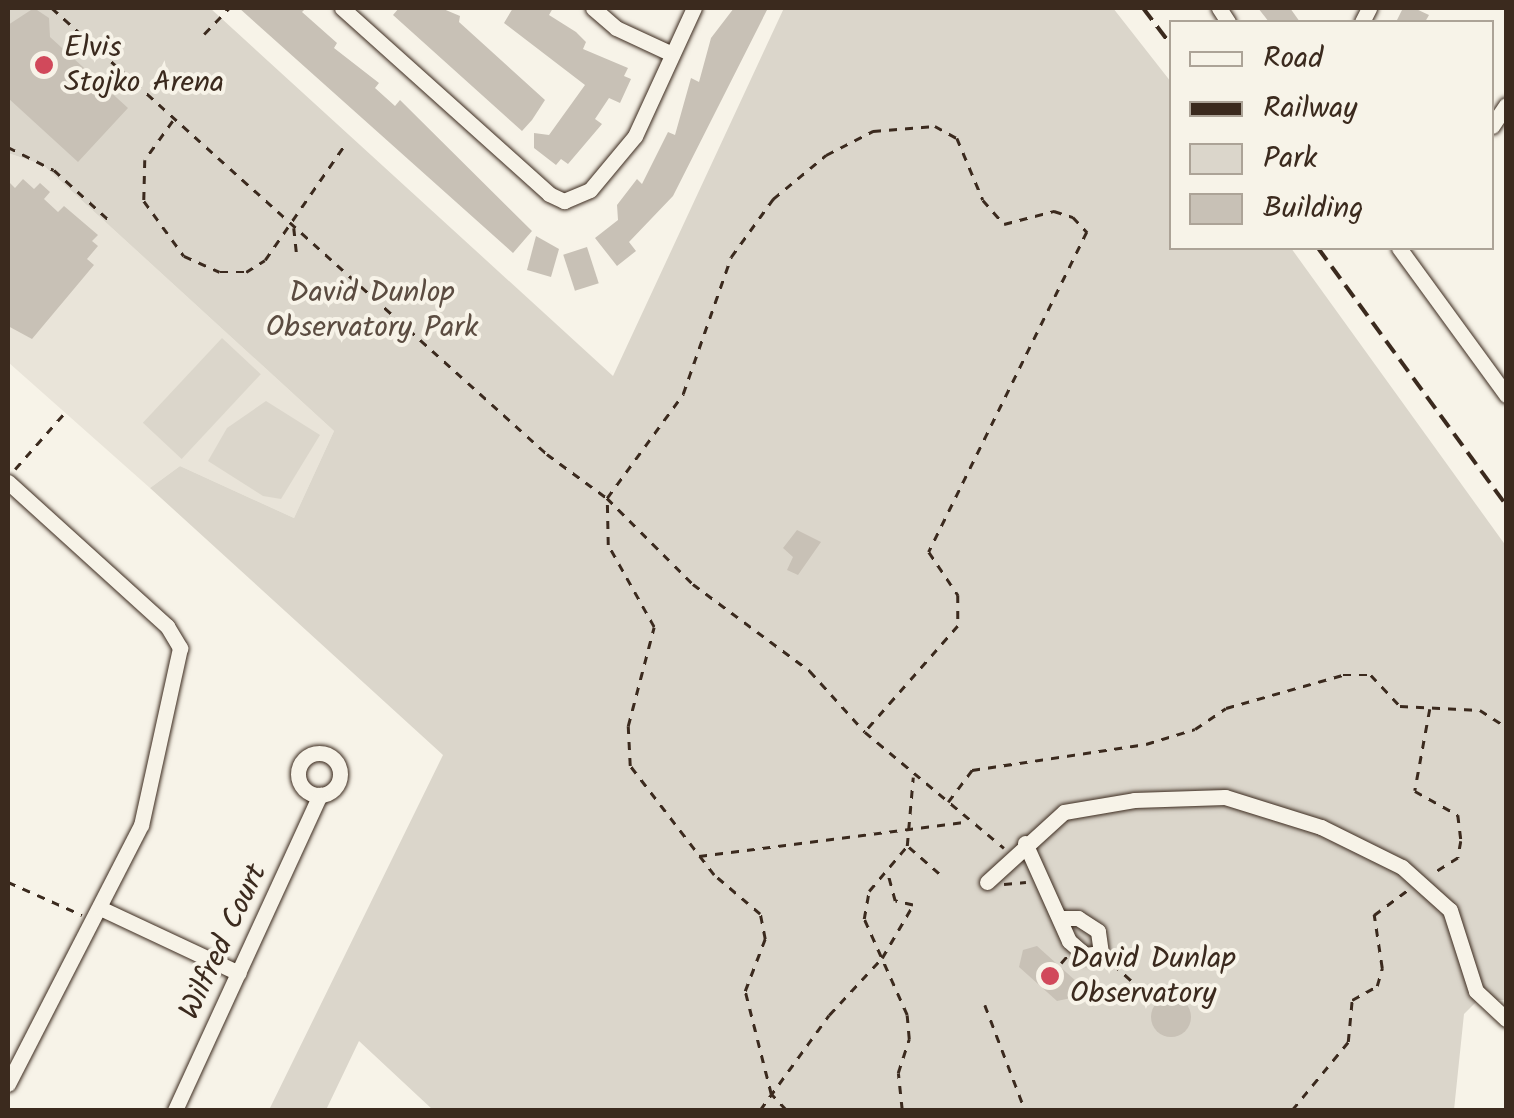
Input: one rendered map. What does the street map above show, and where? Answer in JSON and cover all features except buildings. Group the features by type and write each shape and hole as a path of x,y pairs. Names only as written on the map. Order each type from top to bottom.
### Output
{"street":[{"path":"342,8 549,194 564,200 590,190 636,136 694,8"},
{"path":"593,8 616,28 672,54"},
{"path":"1400,250 1506,395"},
{"path":"8,1084 100,908 148,803 180,648 167,626 9,486"},
{"name":"Wilfred Court","path":"175,1110 320,795"},
{"path":"991,883 1019,848 1064,812 1134,800 1224,797 1321,827 1419,882 1450,910 1476,991 1506,1019"},
{"path":"1019,848 1063,918 1074,948 1092,956 1101,953 1098,931 1078,918 1063,918"},
{"path":"100,908 239,973"}],"path":[{"path":"52,8 547,454 606,498 731,616 810,672 865,732 966,822 1019,848"},
{"path":"204,34 229,8"},
{"path":"112,93 128,77"},
{"path":"174,120 150,148 141,178 144,201 184,256 220,272 246,272 293,224 346,143"},
{"path":"786,1110 772,1094 745,991 766,928 760,914 698,856 630,766 628,726 654,627 608,545 606,498 683,394 714,294 750,227 802,174 850,142 896,126 950,132 983,200 1004,224 1054,211 1073,217 1087,232 929,552 958,595 958,626 865,732"},
{"path":"8,147 54,170 110,221"},
{"path":"293,224 297,256"},
{"path":"9,486 67,410"},
{"path":"946,804 972,770 1146,744 1195,730 1226,708 1343,674 1371,675 1392,703 1480,710 1506,727"},
{"path":"1292,1110 1348,1042 1352,1000 1377,986 1382,968 1374,915 1458,858 1458,815 1414,792 1430,709"},
{"path":"902,1110 898,1072 909,1039 906,1016 864,919 868,892 888,874 908,846 914,776"},
{"path":"698,856 966,822"},
{"path":"908,846 940,874"},
{"path":"760,1110 829,1015 882,958 913,906 894,901 888,874"},
{"path":"991,883 1038,881"},
{"path":"8,882 83,916"},
{"path":"1101,953 1156,1004"},
{"path":"985,1005 1025,1110"}],"shaded area":[{"path":"8,153 43,165 334,431 294,518 180,466 150,488 8,362"}],"green space":[{"name":"David Dunlop Observatory Park","path":"8,8 210,8 613,376 784,8 1113,8 1169,79 1169,250 1292,250 1506,546 1506,1000 1478,1000 1464,1014 1454,1110 433,1110 359,1041 326,1110 269,1110 443,755 150,488 180,466 294,518 334,431 43,165 8,153"},
{"path":"222,338 261,374 182,459 143,423"},
{"path":"266,401 320,435 281,499 263,496 208,461 227,428"}],"railway":[{"path":"1143,8 1169,42"},
{"path":"1319,250 1506,505"}],"place":[{"name":"Elvis Stojko Arena","path":"44,65"},
{"name":"David Dunlap Observatory","path":"1050,976"}]}
